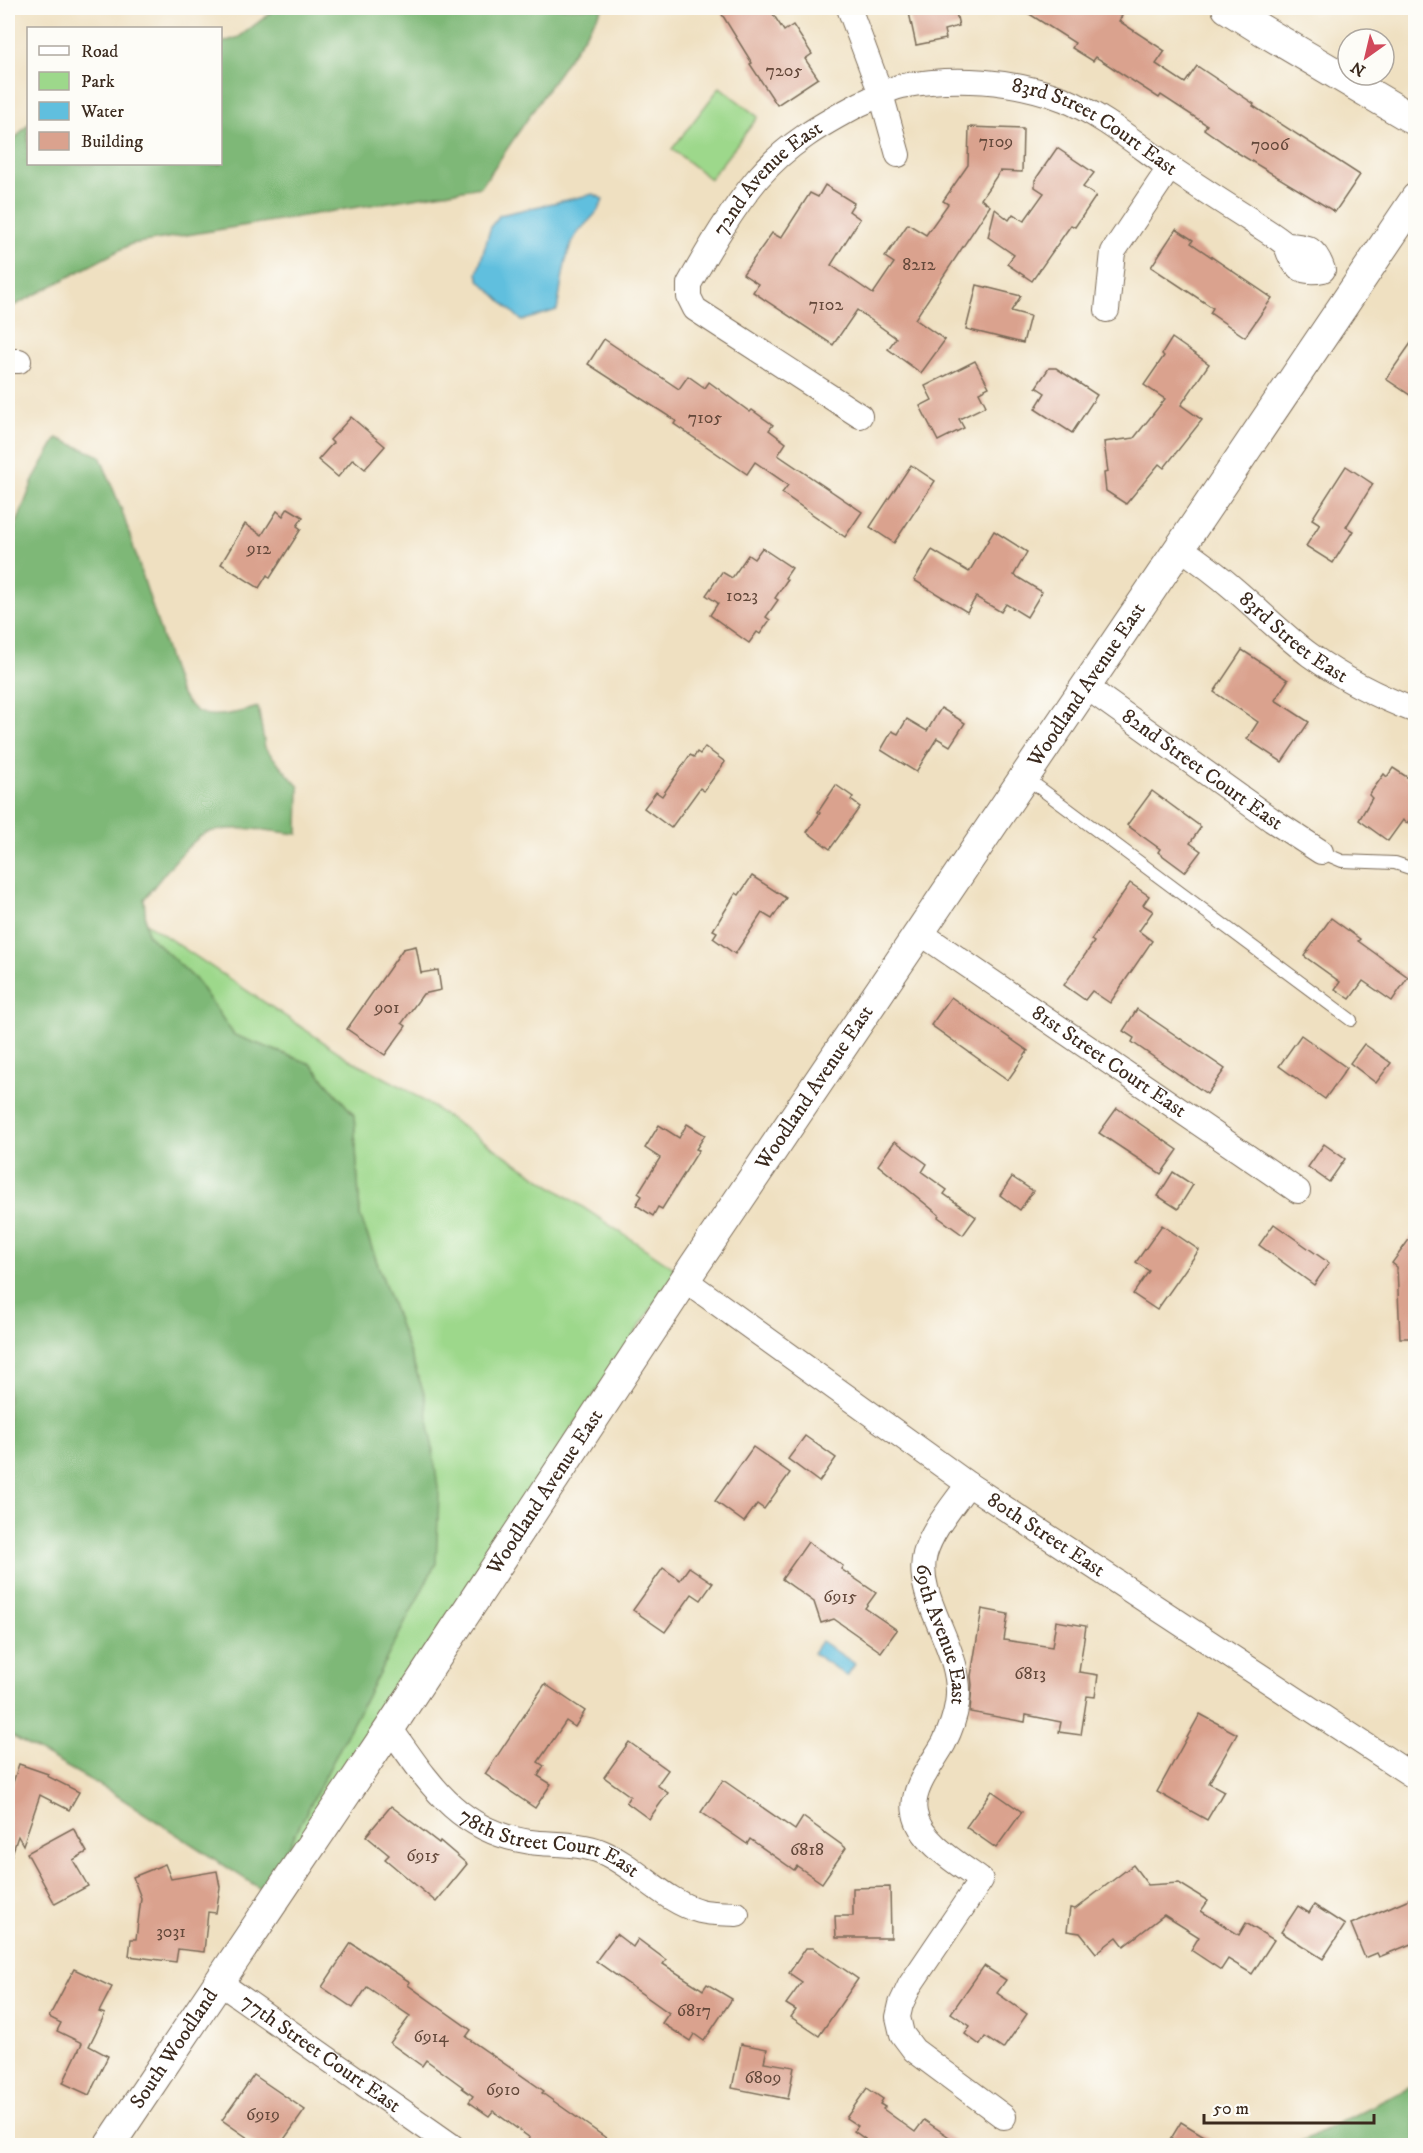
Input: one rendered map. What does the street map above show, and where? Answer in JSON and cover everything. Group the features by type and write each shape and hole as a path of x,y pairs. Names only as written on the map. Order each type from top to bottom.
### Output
{"street":[{"path":"849,8 881,94 898,155"},
{"path":"1227,8 1416,121"},
{"name":"83rd Street Court East","path":"881,94 900,87 918,84 979,80 1062,99 1086,110 1113,127 1286,245 1290,259 1296,267 1309,272 1323,270 1354,289"},
{"name":"72nd Avenue East","path":"860,416 695,309 689,297 688,284 758,178 779,156 807,133 881,94"},
{"path":"1107,310 1113,252 1170,167"},
{"name":"Woodland Avenue East","path":"220,1983 685,1280 1416,198"},
{"name":"83rd Street East","path":"1179,547 1222,579 1281,632 1313,657 1389,701 1416,711"},
{"name":"82nd Street Court East","path":"1085,686 1272,820 1322,852"},
{"name":"81st Street Court East","path":"919,932 1298,1191"},
{"name":"80th Street East","path":"685,1280 968,1484 1416,1778"},
{"name":"69th Avenue East","path":"968,1484 931,1540 924,1561 924,1576 928,1592 954,1662 958,1692 951,1726 921,1783 915,1798 914,1811 921,1828 940,1850 981,1880 910,1985 901,2004 898,2018 902,2034 914,2050 1004,2117"},
{"name":"78th Street Court East","path":"390,1728 434,1790 461,1815 476,1825 509,1838 593,1849 614,1859 692,1908 707,1912 737,1914"},
{"name":"South Woodland","path":"109,2145 220,1983"},
{"name":"77th Street Court East","path":"220,1983 452,2145"}],"lane":[{"path":"1024,776 1351,1020"},
{"path":"1322,852 1342,861 1395,863 1416,870"}],"green space":[{"path":"277,8 603,8 481,187 131,244 8,309 8,147 27,125 27,165 222,165 222,43 239,37"},
{"path":"720,87 758,117 710,179 672,149"},
{"path":"57,438 100,456 122,511 179,691 194,709 208,715 225,715 258,707 265,748 299,787 298,834 231,829 209,832 193,842 144,899 147,934 196,980 234,1035 311,1064 354,1115 360,1215 425,1396 439,1495 436,1563 265,1892 110,1791 8,1734 8,547 34,478"},
{"path":"146,923 349,1059 404,1088 674,1268 673,1276 265,1892 436,1563 425,1396 360,1215 354,1115 311,1064 234,1035 196,980 147,934"},
{"path":"1415,2085 1415,2145 1294,2145"}],"water":[{"path":"593,194 603,199 595,214 578,232 571,244 557,310 522,321 480,281 477,274 491,226 500,215"},
{"path":"821,1641 855,1664 847,1676 813,1653"}],"building":[{"path":"718,8 769,8 784,31 793,25 812,54 805,59 818,78 777,105"},
{"path":"908,8 955,8 959,26 944,30 946,39 916,45"},
{"path":"1020,8 1108,8 1122,16 1119,21 1165,51 1156,64 1185,83 1197,66 1254,104 1253,106 1360,175 1335,212 1238,153 1204,129 1207,125 1161,95 1159,98 1096,57 1093,61 1072,48 1075,43"},
{"path":"969,127 1023,129 1022,172 1000,171 981,199 990,206 915,319 945,340 921,373 888,349 896,338 857,310 833,345 753,292 758,284 743,274 772,233 781,238 810,193 818,197 825,185 854,203 849,211 860,219 831,265 873,294 894,263 885,257 908,224 926,235 948,204 943,201 968,165"},
{"path":"1057,148 1094,173 1083,187 1096,196 1075,227 1071,225 1032,281 1007,264 1014,255 988,237 995,209 1009,220 1013,214 1024,221 1044,193 1035,187 1035,180"},
{"path":"1176,229 1193,240 1191,243 1272,298 1245,337 1210,313 1213,308 1151,267"},
{"path":"977,285 1021,296 1011,311 1030,316 1023,343 966,329"},
{"path":"1416,336 1416,399 1386,379"},
{"path":"1172,338 1209,364 1181,405 1202,420 1164,468 1159,464 1126,504 1106,491 1104,473 1108,472 1104,442 1134,438 1165,399 1144,385 1164,356 1162,354"},
{"path":"604,339 679,389 688,376 705,388 709,382 750,412 752,410 773,425 769,430 786,443 778,455 862,512 845,537 782,493 788,485 755,462 747,474 674,424 676,421 588,364"},
{"path":"975,361 989,387 979,392 986,406 959,419 964,428 938,441 920,406 932,400 925,386"},
{"path":"1049,368 1056,368 1097,395 1072,433 1035,409 1045,393 1036,387"},
{"path":"351,417 385,446 365,469 353,459 338,477 318,460 333,443 330,440"},
{"path":"911,465 935,481 894,543 870,527"},
{"path":"1346,466 1373,484 1346,527 1353,531 1333,563 1306,546 1320,524 1312,519"},
{"path":"288,508 303,517 297,526 301,529 270,578 267,575 259,588 221,564 245,524 262,535 277,511 283,516"},
{"path":"994,531 1027,552 1014,575 1042,592 1027,617 1006,604 1001,612 976,597 967,612 914,580 932,550 969,572"},
{"path":"762,548 792,568 775,598 778,600 766,617 770,620 760,634 757,632 749,643 710,615 718,603 706,595 722,572 732,578 748,555 754,559"},
{"path":"1242,650 1288,680 1275,700 1309,722 1282,762 1247,739 1258,722 1214,692"},
{"path":"941,708 965,723 950,746 937,738 916,772 881,750 892,731 898,734 907,719 927,731"},
{"path":"705,747 725,762 704,791 700,788 671,828 644,808 656,792 662,796 690,755 694,757 697,752 700,754"},
{"path":"1393,768 1416,783 1416,811 1407,823 1403,820 1388,841 1359,820 1372,798 1369,795 1384,774 1387,777"},
{"path":"836,785 853,797 851,800 860,807 830,849 807,832"},
{"path":"1152,791 1201,827 1190,843 1201,851 1185,872 1158,852 1160,849 1127,825"},
{"path":"752,876 786,898 772,919 762,913 735,954 713,938 717,932 713,930 736,893 739,895"},
{"path":"1130,883 1149,896 1143,905 1153,911 1139,931 1152,941 1110,1003 1092,991 1085,1000 1064,985 1094,942 1091,940"},
{"path":"1331,918 1360,939 1358,941 1408,977 1392,1001 1363,981 1350,999 1335,989 1340,982 1304,956"},
{"path":"416,946 421,973 438,970 441,990 423,994 402,1023 406,1026 385,1055 347,1029 403,949"},
{"path":"951,997 1028,1051 1008,1080 931,1025"},
{"path":"1137,1009 1225,1069 1207,1094 1132,1042 1134,1038 1123,1031"},
{"path":"1301,1035 1347,1068 1325,1099 1279,1066"},
{"path":"1364,1044 1391,1063 1376,1083 1350,1063"},
{"path":"1117,1108 1178,1150 1161,1174 1099,1133"},
{"path":"687,1124 705,1135 696,1149 699,1150 662,1209 658,1207 653,1216 636,1205 642,1196 638,1193 660,1158 645,1148 659,1125 679,1138"},
{"path":"895,1141 927,1164 922,1172 947,1190 944,1194 976,1217 963,1235 938,1217 939,1215 878,1165"},
{"path":"1324,1144 1345,1159 1329,1182 1308,1167"},
{"path":"1173,1172 1193,1185 1178,1209 1158,1196"},
{"path":"1012,1177 1033,1191 1020,1210 1000,1195"},
{"path":"1274,1224 1329,1263 1314,1285 1259,1245"},
{"path":"1162,1225 1199,1250 1157,1310 1133,1294 1149,1271 1136,1262"},
{"path":"1416,1230 1416,1338 1400,1338 1397,1267 1392,1263"},
{"path":"805,1436 836,1458 819,1482 788,1459"},
{"path":"753,1447 790,1473 764,1509 757,1504 744,1522 715,1501"},
{"path":"808,1542 876,1593 865,1608 897,1630 881,1652 834,1619 821,1623 814,1602 782,1579"},
{"path":"689,1567 713,1583 701,1600 692,1594 665,1632 633,1610 663,1568 680,1580"},
{"path":"982,1609 1008,1614 1004,1640 1052,1647 1056,1621 1086,1626 1079,1672 1098,1675 1095,1697 1087,1696 1081,1735 1059,1732 1061,1722 1026,1715 1025,1722 970,1712 971,1676"},
{"path":"545,1684 585,1711 575,1727 566,1721 538,1762 544,1766 538,1776 551,1784 535,1808 485,1774"},
{"path":"1200,1714 1237,1734 1209,1783 1224,1791 1207,1820 1157,1792"},
{"path":"629,1742 668,1770 657,1785 668,1793 649,1819 626,1802 630,1796 604,1777"},
{"path":"19,1764 48,1774 47,1776 79,1792 69,1810 40,1795 23,1845 18,1836 11,1857 8,1857 8,1798"},
{"path":"723,1780 795,1830 803,1817 846,1848 822,1883 797,1866 794,1870 750,1839 747,1844 701,1812"},
{"path":"992,1791 1022,1812 996,1848 966,1827"},
{"path":"391,1806 439,1843 440,1841 467,1864 436,1902 385,1859 389,1855 366,1836"},
{"path":"73,1828 87,1852 73,1860 88,1886 55,1904 27,1853"},
{"path":"165,1864 171,1879 217,1871 220,1887 216,1913 208,1912 204,1952 178,1949 176,1962 129,1956 131,1939 136,1939 141,1898 133,1877"},
{"path":"1133,1865 1148,1885 1179,1883 1208,1901 1201,1911 1239,1935 1246,1923 1274,1940 1252,1974 1228,1959 1221,1970 1191,1950 1199,1937 1164,1915 1124,1946 1117,1937 1096,1953 1080,1933 1067,1931 1070,1908 1075,1909"},
{"path":"890,1887 891,1938 836,1938 835,1916 853,1916 853,1888"},
{"path":"1416,1896 1416,1942 1379,1957 1377,1953 1365,1958 1351,1924"},
{"path":"1314,1905 1345,1925 1323,1959 1281,1932 1298,1906 1309,1913"},
{"path":"616,1934 633,1947 638,1939 666,1960 663,1964 703,1990 707,1984 732,1999 704,2041 694,2034 690,2041 662,2023 669,2013 596,1961"},
{"path":"351,1943 410,1982 408,1985 471,2030 466,2037 616,2145 525,2145 530,2138 493,2111 489,2116 469,2102 473,2096 463,2087 426,2060 422,2066 390,2043 410,2016 367,1987 353,2008 322,1987"},
{"path":"806,1948 813,1948 858,1979 819,2036 791,2017 796,2010 786,2004 802,1982 789,1973"},
{"path":"984,1966 1006,1980 997,1993 1027,2014 1003,2049 985,2037 980,2045 965,2034 970,2026 951,2013"},
{"path":"74,1969 112,1987 99,2012 105,2014 89,2046 108,2056 89,2095 63,2083 82,2043 57,2031 61,2023 49,2017"},
{"path":"741,2044 767,2049 764,2062 794,2067 788,2099 732,2088"},
{"path":"254,2075 305,2110 280,2145 258,2145 222,2120"},
{"path":"867,2088 883,2099 880,2104 885,2107 883,2109 915,2132 924,2120 961,2145 861,2145 865,2139 854,2131 858,2126 846,2118"},
{"path":"1181,2122 1219,2145 1167,2145"}]}
